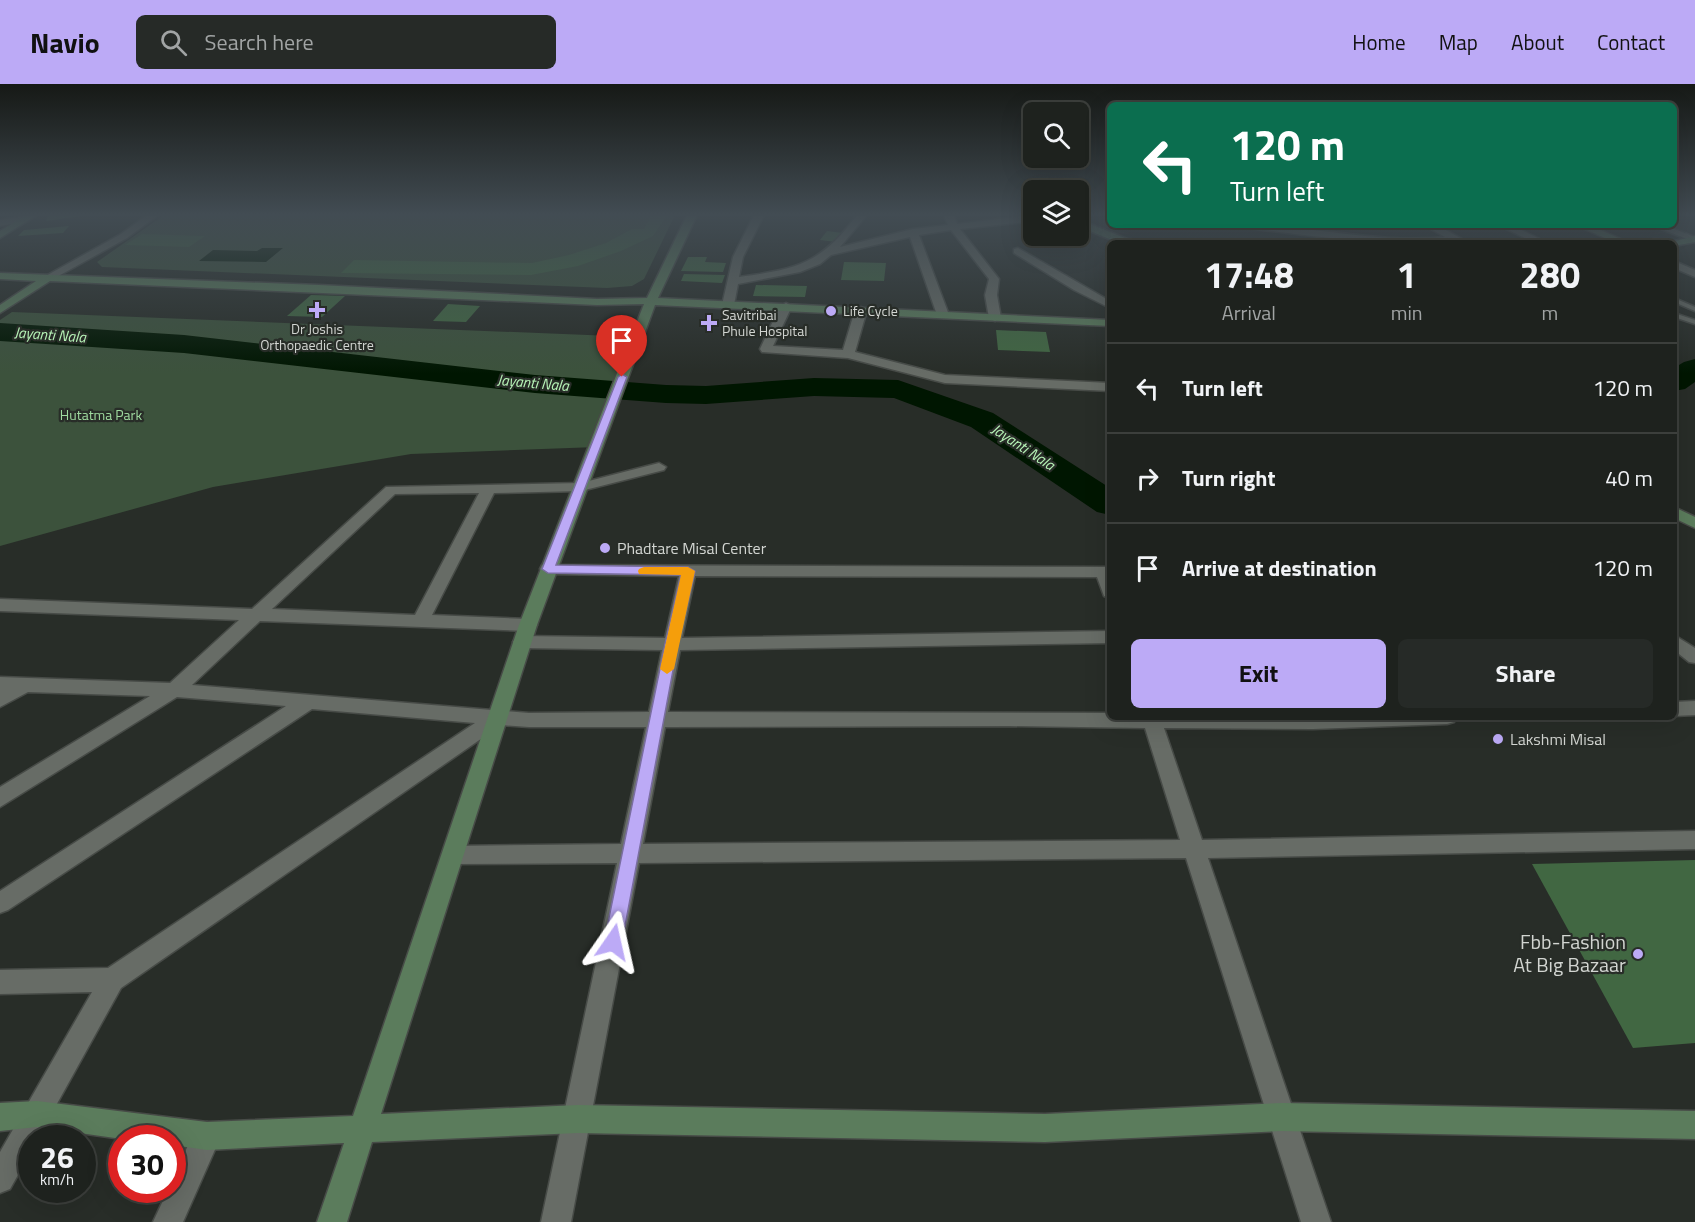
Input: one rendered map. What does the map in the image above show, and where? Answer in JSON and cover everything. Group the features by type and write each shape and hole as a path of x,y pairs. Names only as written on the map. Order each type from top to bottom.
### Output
{"street":[{"path":"7,268 601,296 618,300"},
{"path":"332,1222 525,633 665,268"},
{"path":"728,305 735,268"},
{"path":"733,281 798,268"},
{"path":"926,268 943,315"},
{"path":"985,268 994,279 991,295 995,318"},
{"path":"1046,268 1107,303"},
{"path":"0,310 62,269"},
{"path":"0,276 597,302 618,300 786,306 1107,324"},
{"path":"786,306 766,349 848,354 945,379 1107,387"},
{"path":"848,354 861,310"},
{"path":"0,798 174,690 391,490 581,487 659,467"},
{"path":"421,621 489,489"},
{"path":"548,569 1107,573"},
{"path":"556,1222 688,571"},
{"path":"0,605 421,621 525,633 672,644 1107,637"},
{"path":"1677,643 1695,657"},
{"path":"0,684 174,690 530,720 1107,719"},
{"path":"0,700 25,685"},
{"path":"0,903 309,701"},
{"path":"1677,709 1695,708"},
{"path":"0,1179 112,980 497,718"},
{"path":"1152,720 1316,1222"},
{"path":"1206,720 1313,722 1367,720"},
{"path":"453,855 1194,849 1695,840"},
{"path":"0,982 112,980"},
{"path":"0,1117 37,1114 207,1136 578,1119 1045,1128 1282,1117 1695,1125"},
{"path":"168,1222 207,1136"}],"lane":[{"path":"1677,301 1695,309"},
{"path":"1677,316 1695,322"}],"green space":[{"path":"129,268 649,268 644,279 632,286 607,288"},
{"name":"Hutatma Park","path":"12,312 637,337 597,447 411,454 213,487 0,546 0,320"}],"building":[{"path":"346,268 567,268 531,275 341,273"},
{"path":"682,268 724,268 723,272 681,271"},
{"path":"843,268 885,268 884,281 841,280"},
{"path":"684,274 725,275 722,283 681,281"},
{"path":"756,285 807,286 805,297 753,296"},
{"path":"311,295 345,296 322,317 287,316"},
{"path":"448,304 480,306 466,322 433,321"},
{"path":"996,330 1046,332 1050,352 998,350"},
{"name":"Fbb-Fashion At Big Bazaar","path":"1695,860 1695,1043 1633,1048 1532,864"}],"waterway":[{"name":"Jayanti Nala","path":"0,332 184,344 535,384 666,394 706,395 814,387 898,389 982,420 1107,502"},
{"name":"Jayanti Nala","path":"1677,380 1695,368"}],"slow traffic":[{"path":"644,571 688,571 667,669"}],"place":[{"name":"Dr Joshis Orthopaedic Centre","path":"317,310"},
{"name":"Life Cycle","path":"831,311"},
{"name":"Savitribai Phule Hospital","path":"709,323"},
{"name":"Phadtare Misal Center","path":"605,548"},
{"name":"Lakshmi Misal","path":"1498,739"},
{"name":"Fbb-Fashion At Big Bazaar","path":"1638,954"}],"route":[{"path":"613,942 688,571 548,569 597,447 622,377"}]}
